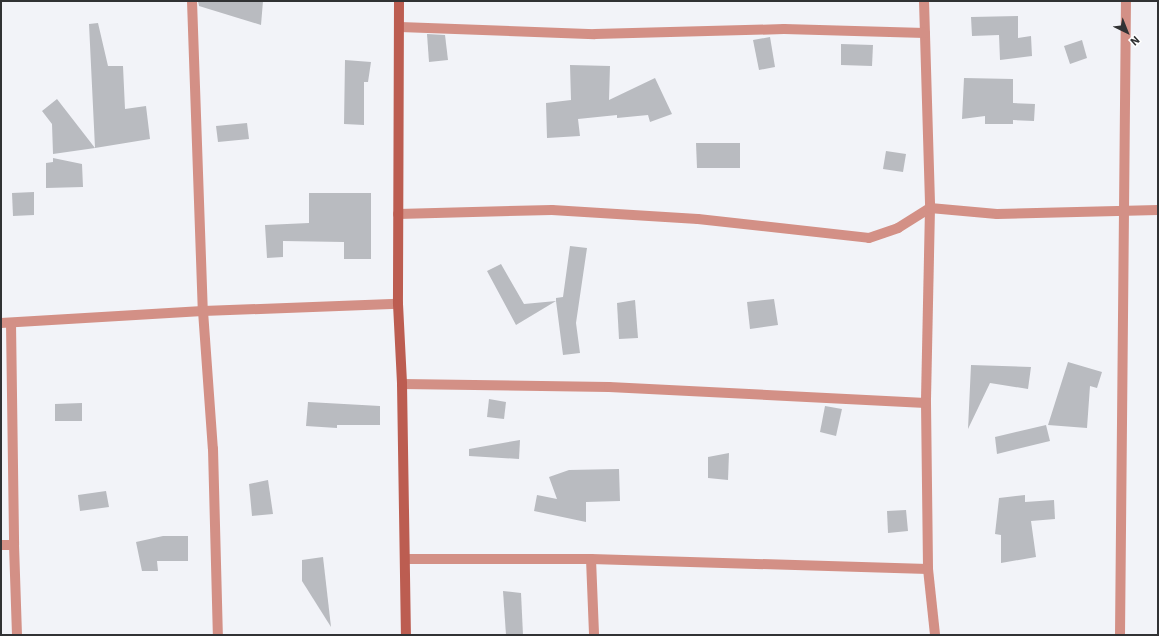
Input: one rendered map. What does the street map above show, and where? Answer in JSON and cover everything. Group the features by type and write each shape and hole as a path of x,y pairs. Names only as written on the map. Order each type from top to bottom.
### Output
{"street":[{"path":"192,1 203,311 213,449 218,635"},
{"path":"399,1 398,304 402,384 406,559 406,635"},
{"path":"924,1 930,208 926,403 928,569 935,635"},
{"path":"1120,635 1123,472 1123,210 1127,47 1126,1"},
{"path":"400,27 594,34 784,29 925,33"},
{"path":"398,214 552,210 698,219 869,238 898,228 930,208 996,214 1054,214 1123,210 1158,210"},
{"path":"17,635 6,323 203,311 398,304"},
{"path":"402,384 609,387 926,403"},
{"path":"1,545 14,545"},
{"path":"406,559 591,559 928,569"},
{"path":"591,559 594,635"}],"building":[{"path":"198,1 263,1 261,25 199,6"},
{"path":"1018,16 1018,38 1031,36 1032,56 1000,60 999,35 972,36 971,17"},
{"path":"98,23 108,66 123,66 125,109 146,106 150,139 95,148 89,24"},
{"path":"427,34 445,35 448,60 429,62"},
{"path":"770,37 775,67 759,70 753,40"},
{"path":"1082,40 1087,58 1070,64 1064,46"},
{"path":"841,44 873,45 872,66 841,65"},
{"path":"345,60 371,62 368,82 364,82 364,125 344,124"},
{"path":"570,65 610,66 609,100 655,78 672,114 650,122 648,115 617,118 617,115 578,119 580,136 547,138 546,103 571,100"},
{"path":"964,78 1013,79 1013,103 1035,104 1034,121 1013,120 1013,124 985,124 985,116 962,119"},
{"path":"57,99 95,148 53,154 52,124 42,111"},
{"path":"247,123 249,139 218,142 216,126"},
{"path":"696,143 740,143 740,168 697,168"},
{"path":"886,151 906,154 903,172 883,169"},
{"path":"53,158 82,164 83,187 46,188 46,163 53,162"},
{"path":"34,192 34,215 13,216 12,193"},
{"path":"309,193 371,193 371,259 344,259 344,242 283,241 283,257 267,258 265,225 309,223"},
{"path":"570,246 587,248 576,323 580,353 563,355 556,298 563,297"},
{"path":"501,264 524,304 556,301 516,325 487,271"},
{"path":"774,299 778,325 750,329 747,302"},
{"path":"635,300 638,338 619,339 617,303"},
{"path":"1068,362 1102,372 1097,388 1090,386 1087,428 1048,425"},
{"path":"971,365 1031,367 1028,389 990,383 968,429"},
{"path":"489,399 506,402 504,419 487,417"},
{"path":"308,402 380,406 380,425 337,425 337,428 306,426"},
{"path":"82,403 82,421 55,421 55,404"},
{"path":"825,406 842,409 836,436 820,432"},
{"path":"1046,425 1050,441 997,454 995,437"},
{"path":"520,440 519,459 469,456 469,449"},
{"path":"729,453 728,480 708,478 708,457"},
{"path":"619,469 620,501 586,502 586,522 534,511 537,495 557,499 549,477 569,470"},
{"path":"268,480 273,514 252,516 249,484"},
{"path":"106,491 109,507 80,511 78,495"},
{"path":"1025,495 1025,502 1054,500 1055,519 1031,521 1036,557 1001,563 1001,535 995,534 999,498"},
{"path":"906,510 908,531 888,533 887,511"},
{"path":"163,536 188,536 188,561 157,561 158,571 142,571 136,542"},
{"path":"323,557 331,627 302,581 302,560"},
{"path":"503,591 521,593 523,635 506,635"}]}
